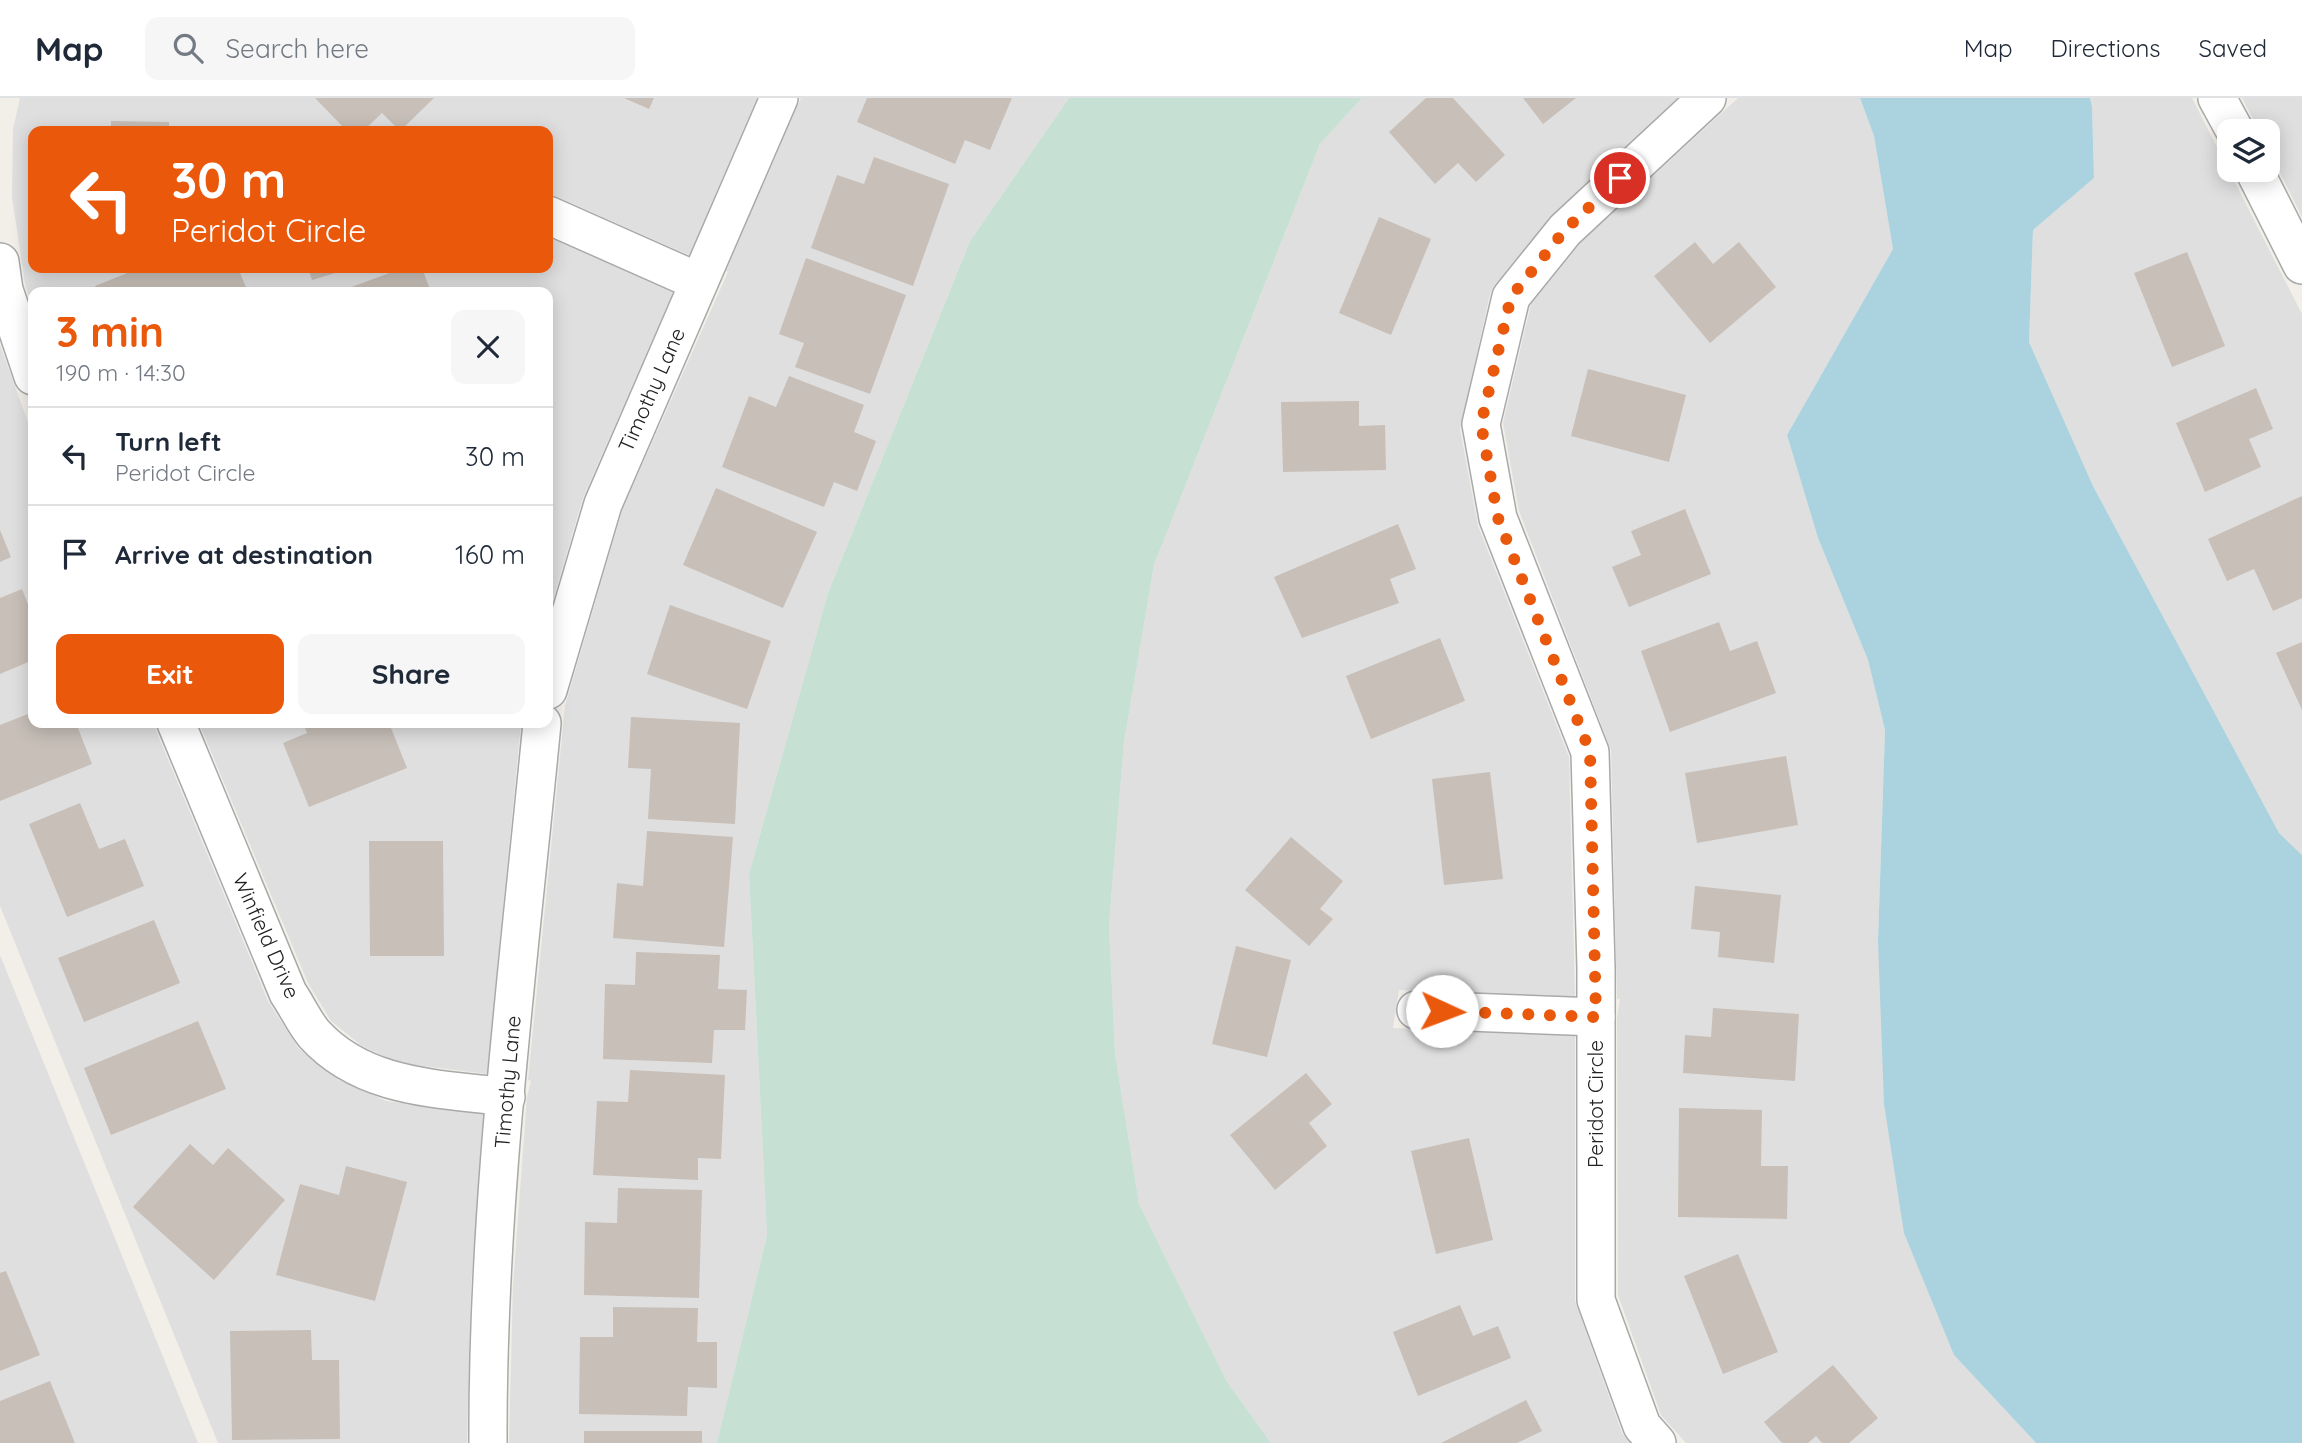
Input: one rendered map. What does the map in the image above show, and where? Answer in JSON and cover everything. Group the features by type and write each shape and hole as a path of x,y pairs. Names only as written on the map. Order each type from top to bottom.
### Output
{"street":[{"name":"Timothy Lane","path":"553,673 603,504 779,98"},
{"name":"Peridot Circle","path":"1657,1443 1642,1426 1596,1300 1596,1017 1590,752 1498,518 1481,424 1511,297 1565,230 1707,98"},
{"path":"2217,98 2228,119"},
{"path":"2260,182 2302,265"},
{"path":"553,217 699,282"},
{"path":"0,262 4,290 28,361"},
{"name":"Winfield Drive","path":"178,728 288,993 314,1034 350,1063 391,1082 506,1097"},
{"name":"Timothy Lane","path":"488,1443 491,1313 506,1097 542,728"},
{"path":"1416,1010 1596,1017"}],"shaded area":[{"path":"20,98 757,98 689,255 553,195 553,126 28,126 28,273 553,273 553,239 673,292 583,498 553,600 553,287 28,287 28,293 12,197 13,129"},
{"path":"801,98 1069,98 970,241 828,593 749,874 767,1235 717,1443 509,1443 513,1285 527,1097 531,1081 528,1080 565,706 623,508 728,272 726,271"},
{"path":"1362,98 1678,98 1551,217 1494,286 1460,429 1478,526 1569,757 1575,997 1399,990 1393,1028 1575,1036 1575,1301 1622,1433 1630,1443 1271,1443 1227,1382 1139,1204 1115,1053 1109,925 1124,742 1154,565 1320,144"},
{"path":"1738,98 1860,98 1874,136 1893,249 1787,435 1818,538 1868,660 1885,730 1878,941 1954,1355 2036,1443 1686,1443 1661,1415 1618,1295 1617,1017 1620,999 1617,999 1611,750 1519,511 1503,423 1531,304 1581,242"},
{"path":"2090,98 2192,98 2217,147 2217,182 2235,182 2302,314 2302,855 2279,833 2093,486 2029,342 2033,230 2094,178"},
{"path":"2242,98 2302,98 2302,217 2280,173 2280,119 2253,119"},
{"path":"0,345 28,422 28,728 155,728 268,1001 299,1049 339,1080 386,1101 484,1113 471,1286 467,1443 218,1443 0,906"},
{"path":"201,728 521,728 487,1074 399,1063 362,1046 331,1021 308,983"},
{"path":"0,955 198,1443 0,1443"}],"green space":[{"path":"1069,98 1362,98 1320,144 1154,565 1124,742 1109,925 1115,1053 1139,1204 1227,1382 1271,1443 717,1443 767,1235 749,874 828,593 970,241"}],"water":[{"path":"1860,98 2090,98 2094,178 2033,230 2029,342 2093,486 2279,833 2302,855 2302,1443 2036,1443 1954,1355 1904,1233 1884,1104 1878,941 1885,730 1868,660 1818,538 1787,435 1893,249 1874,136"}],"building":[{"path":"315,98 434,98 405,126 395,126 382,113 368,126 342,126"},
{"path":"624,98 654,98 649,109"},
{"path":"867,98 1012,98 990,150 965,140 955,164 857,122"},
{"path":"1426,98 1453,98 1505,155 1476,182 1458,163 1435,184 1389,132"},
{"path":"1523,98 1576,98 1543,124"},
{"path":"111,121 169,122 169,126 111,126"},
{"path":"874,157 949,184 913,286 811,248 837,175 864,184"},
{"path":"1379,217 1431,239 1391,335 1339,313"},
{"path":"1695,242 1713,264 1739,242 1776,287 1710,343 1654,276"},
{"path":"2187,252 2225,346 2172,367 2134,273"},
{"path":"806,258 906,295 870,394 795,367 804,343 779,334"},
{"path":"128,273 240,273 246,287 95,287"},
{"path":"310,273 335,273 312,280"},
{"path":"389,273 424,273 429,287 352,287"},
{"path":"1588,369 1686,395 1669,462 1571,436"},
{"path":"789,376 864,405 854,432 876,441 857,491 834,482 824,507 722,467 749,396 776,407"},
{"path":"2256,388 2273,429 2249,439 2261,467 2205,492 2176,423"},
{"path":"1359,401 1359,426 1385,425 1386,470 1283,472 1281,402"},
{"path":"716,488 817,532 783,608 683,565"},
{"path":"2302,496 2302,598 2273,611 2254,569 2227,581 2208,539"},
{"path":"1685,509 1711,574 1629,607 1612,567 1641,555 1631,531"},
{"path":"1398,524 1416,569 1390,579 1399,603 1302,638 1274,577"},
{"path":"0,530 11,557 0,562"},
{"path":"22,589 28,604 28,662 0,674 0,598"},
{"path":"670,605 771,641 747,709 647,674"},
{"path":"1719,622 1730,651 1757,641 1776,693 1670,732 1641,651"},
{"path":"1440,638 1465,701 1371,739 1346,676"},
{"path":"2302,642 2302,710 2276,653"},
{"path":"28,714 28,728 78,728 92,764 0,801 0,725"},
{"path":"631,717 740,723 735,824 648,819 651,769 628,768"},
{"path":"305,728 391,728 407,768 309,807 283,743 307,733"},
{"path":"1786,756 1798,825 1697,843 1685,773"},
{"path":"1490,772 1503,879 1444,885 1432,779"},
{"path":"80,803 99,849 125,839 144,886 67,917 29,824"},
{"path":"647,831 733,837 724,947 613,938 617,883 643,886"},
{"path":"1291,837 1343,881 1320,909 1333,919 1309,946 1245,890"},
{"path":"369,841 443,841 444,956 370,956"},
{"path":"1695,886 1781,895 1774,963 1718,957 1720,932 1691,929"},
{"path":"154,920 180,983 84,1022 58,958"},
{"path":"1236,946 1291,960 1267,1057 1212,1044"},
{"path":"636,952 720,955 718,989 747,990 745,1030 714,1030 712,1063 603,1059 605,984 635,985"},
{"path":"1713,1008 1799,1014 1795,1081 1683,1073 1685,1035 1711,1037"},
{"path":"198,1021 226,1089 111,1135 84,1068"},
{"path":"630,1070 725,1075 721,1159 698,1158 698,1180 593,1175 597,1101 628,1102"},
{"path":"1306,1073 1332,1104 1309,1123 1327,1146 1275,1190 1230,1135"},
{"path":"1679,1108 1762,1110 1761,1166 1788,1166 1787,1219 1678,1217"},
{"path":"1469,1138 1493,1240 1436,1254 1411,1151"},
{"path":"190,1144 213,1165 228,1148 285,1200 214,1280 133,1207"},
{"path":"346,1166 407,1182 375,1301 276,1275 300,1184 339,1195"},
{"path":"618,1188 702,1190 699,1298 584,1295 585,1222 617,1223"},
{"path":"1738,1254 1778,1352 1723,1374 1684,1276"},
{"path":"6,1271 40,1355 0,1371 0,1273"},
{"path":"1460,1305 1473,1336 1498,1326 1511,1358 1418,1396 1393,1332"},
{"path":"613,1307 698,1308 697,1342 717,1342 717,1388 688,1387 687,1416 579,1414 580,1337 613,1337"},
{"path":"311,1330 312,1360 339,1360 340,1439 232,1440 230,1331"},
{"path":"1833,1365 1878,1418 1849,1443 1822,1443 1816,1436 1808,1443 1782,1443 1764,1422"},
{"path":"50,1381 75,1443 0,1443 0,1401"},
{"path":"1526,1400 1542,1431 1517,1443 1441,1443"},
{"path":"584,1431 702,1431 702,1443 584,1443"}],"route":[{"path":"1442,1011 1596,1017 1590,752 1498,518 1481,424 1511,297 1565,230 1620,178"}]}
